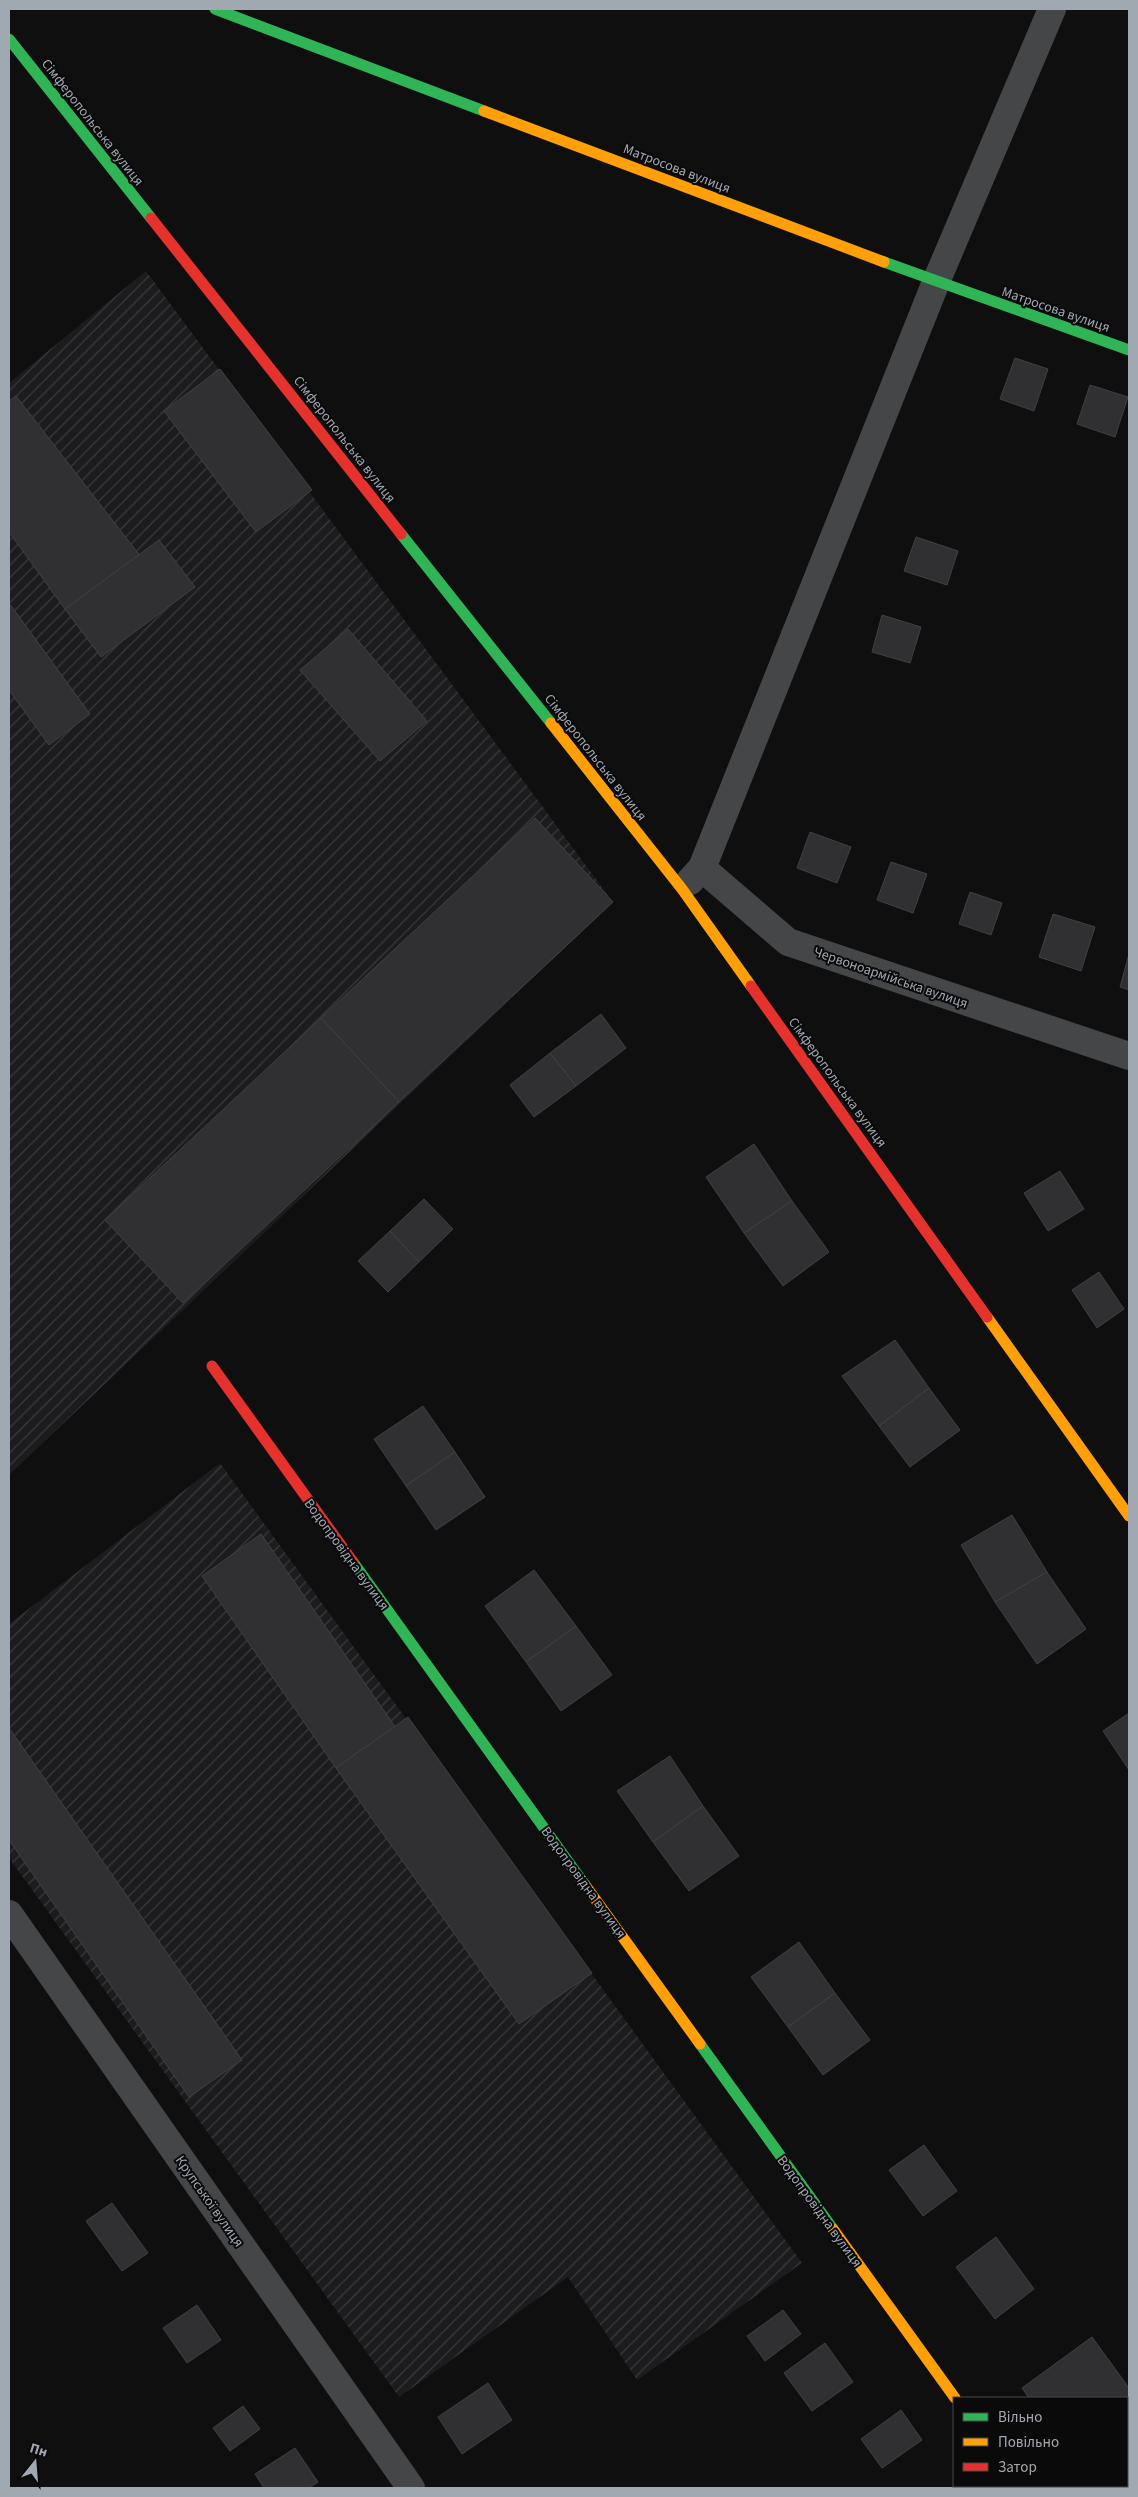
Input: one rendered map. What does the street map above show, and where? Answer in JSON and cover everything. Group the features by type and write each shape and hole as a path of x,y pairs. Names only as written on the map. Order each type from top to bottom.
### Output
{"street":[{"name":"Матросова вулиця","path":"215,9 936,282 1129,350"},
{"path":"682,889 702,868 936,282 1052,9"},
{"name":"Сімферопольська вулиця","path":"9,39 682,889 1129,1516"},
{"name":"Червоноармійська вулиця","path":"702,868 788,942 1129,1056"},
{"name":"Водопровідна вулиця","path":"212,1366 954,2397"},
{"name":"Крупської вулиця","path":"9,1914 411,2488"}],"shaded area":[{"path":"146,271 613,902 9,1475 9,383"},
{"path":"220,1463 802,2263 637,2380 568,2277 399,2397 9,1858 9,1624"}],"building":[{"path":"1015,358 1048,369 1034,411 1000,399"},
{"path":"220,369 312,490 256,532 164,411"},
{"path":"1090,385 1128,397 1115,437 1077,424"},
{"path":"16,396 141,557 65,609 9,532 9,401"},
{"path":"916,537 958,551 947,585 904,571"},
{"path":"159,540 195,587 101,657 65,609"},
{"path":"9,603 90,714 49,745 9,690"},
{"path":"882,615 921,627 910,663 872,652"},
{"path":"348,629 427,721 380,761 300,670"},
{"path":"535,818 613,902 399,1102 321,1018"},
{"path":"810,832 851,847 837,883 797,868"},
{"path":"891,862 927,874 913,913 877,900"},
{"path":"970,892 1002,903 991,935 959,924"},
{"path":"1053,914 1095,927 1081,971 1039,957"},
{"path":"1129,954 1129,990 1120,987"},
{"path":"601,1014 626,1048 576,1086 550,1053"},
{"path":"321,1018 399,1102 183,1303 105,1220"},
{"path":"550,1053 576,1086 534,1117 510,1085"},
{"path":"754,1144 792,1201 744,1233 706,1177"},
{"path":"1060,1171 1084,1209 1048,1231 1024,1193"},
{"path":"424,1199 453,1229 419,1262 390,1231"},
{"path":"792,1201 829,1252 783,1286 744,1233"},
{"path":"390,1231 419,1262 388,1292 358,1261"},
{"path":"1099,1272 1124,1309 1097,1328 1072,1290"},
{"path":"895,1340 929,1388 879,1426 842,1376"},
{"path":"929,1388 960,1430 910,1467 879,1426"},
{"path":"423,1406 455,1452 406,1486 374,1439"},
{"path":"455,1452 485,1497 436,1530 406,1486"},
{"path":"1012,1515 1047,1572 995,1602 961,1545"},
{"path":"261,1534 396,1728 336,1768 202,1576"},
{"path":"534,1570 576,1626 526,1662 485,1606"},
{"path":"1047,1572 1086,1629 1037,1664 995,1602"},
{"path":"576,1626 612,1675 561,1711 526,1662"},
{"path":"1129,1713 1129,1770 1103,1731"},
{"path":"408,1717 592,1973 519,2024 336,1768"},
{"path":"9,1728 242,2060 189,2097 9,1840"},
{"path":"670,1756 703,1806 653,1842 617,1791"},
{"path":"703,1806 739,1856 689,1891 653,1842"},
{"path":"799,1942 835,1993 788,2027 751,1977"},
{"path":"835,1993 870,2040 823,2075 788,2027"},
{"path":"924,2145 957,2191 923,2216 889,2170"},
{"path":"112,2203 148,2253 122,2271 86,2221"},
{"path":"996,2237 1034,2289 995,2319 956,2267"},
{"path":"197,2305 221,2340 187,2363 163,2328"},
{"path":"783,2310 801,2334 765,2361 747,2336"},
{"path":"1092,2337 1129,2388 1129,2488 1096,2487 1128,2487 1128,2397 1028,2397 1022,2388"},
{"path":"825,2343 853,2382 812,2411 784,2373"},
{"path":"488,2383 512,2420 462,2454 438,2417"},
{"path":"243,2406 260,2429 230,2451 213,2428"},
{"path":"901,2410 922,2440 882,2468 861,2439"},
{"path":"295,2448 318,2482 309,2488 264,2488 255,2474"}],"traffic: fast":[{"path":"215,9 484,111"},
{"path":"9,39 151,218"},
{"path":"884,262 1129,350"},
{"path":"401,534 551,723"},
{"path":"353,1562 585,1885"},
{"path":"700,2044 833,2229"}],"traffic: slow":[{"path":"484,111 884,262"},
{"path":"551,723 682,889 751,986"},
{"path":"987,1317 1129,1516"},
{"path":"585,1885 700,2044"},
{"path":"833,2229 954,2397"}],"traffic: jam":[{"path":"151,218 401,534"},
{"path":"751,986 987,1317"},
{"path":"212,1366 353,1562"}]}
